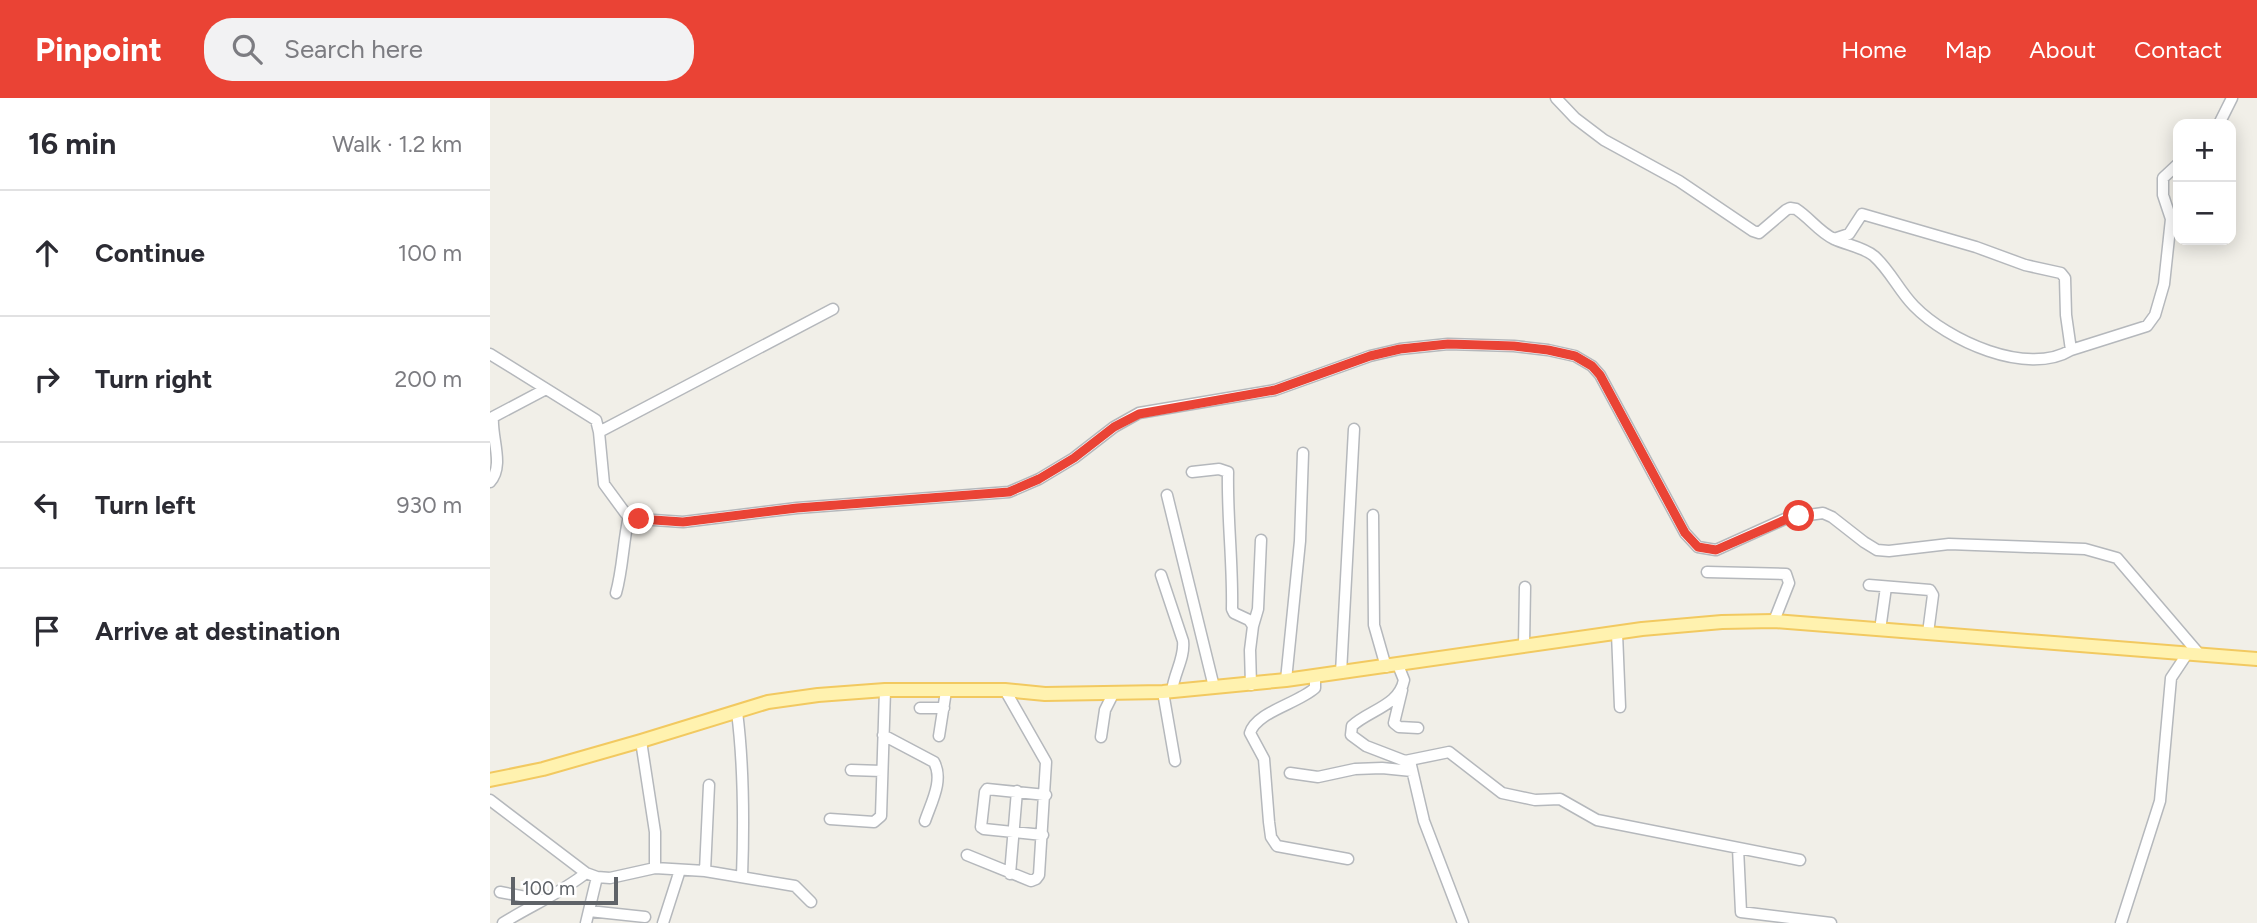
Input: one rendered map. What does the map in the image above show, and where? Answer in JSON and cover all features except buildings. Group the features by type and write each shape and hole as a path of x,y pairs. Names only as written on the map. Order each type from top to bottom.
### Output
{"main road":[{"path":"490,780 543,769 768,702 885,690 1113,694 1251,685 1617,633 1722,622 1774,621 2257,659"}],"street":[{"path":"1556,98 1575,118 1604,141 1679,181 1753,231 1759,233 1764,230 1790,208 1808,217 1834,239 1870,253 1923,314 1971,345 2018,357 2062,356 2071,350 2147,326 2155,315 2164,284 2171,219 2163,195 2163,178 2173,169"},
{"path":"2221,119 2232,98"},
{"path":"1834,239 1849,234 1862,214 1976,247 2025,265 2061,273 2065,278 2071,350"},
{"path":"599,432 833,309"},
{"path":"490,354 596,420 604,484 629,516 683,522 797,508 1009,492 1039,479 1074,458 1114,427 1139,414 1275,390 1370,356 1400,349 1448,344 1514,346 1575,356 1592,366 1600,375 1685,533 1698,547 1716,550 1787,519 1823,513 1877,550 1949,544 2085,549 2118,558 2193,654 2171,678 2160,801 2122,923"},
{"path":"490,482 498,465 493,417 546,389"},
{"path":"1341,673 1354,429"},
{"path":"1286,680 1300,541 1303,453"},
{"path":"1192,472 1219,469 1228,472 1229,541 1233,561 1232,609 1234,613 1249,620 1253,626"},
{"path":"1167,495 1214,687"},
{"path":"1373,515 1374,625 1392,666 1404,680 1394,723 1399,727 1418,728"},
{"path":"616,593 629,516"},
{"path":"1251,685 1250,650 1258,609 1261,540"},
{"path":"1707,572 1786,574 1789,583 1774,621"},
{"path":"1161,575 1184,650 1167,691 1175,761"},
{"path":"1869,586 1927,588 1932,592 1928,633"},
{"path":"1524,646 1525,587"},
{"path":"1880,630 1886,587"},
{"path":"1617,633 1620,708"},
{"path":"1315,676 1315,688 1307,695 1257,720 1250,733 1264,759 1273,842 1277,846 1348,859"},
{"path":"1403,686 1390,701 1357,721 1351,730 1356,740 1411,766 1424,821 1463,923"},
{"path":"830,819 874,822 881,816 885,690"},
{"path":"967,855 1031,881 1039,875 1046,762 1004,690"},
{"path":"939,736 946,691"},
{"path":"1101,737 1105,710 1113,694"},
{"path":"920,708 944,708"},
{"path":"737,712 742,749 742,877"},
{"path":"883,735 933,762 937,769 937,785 925,821"},
{"path":"641,741 655,832 655,869"},
{"path":"1290,773 1318,777 1356,769 1411,766 1429,755 1449,752 1502,793 1535,800 1560,799 1597,820 1800,860"},
{"path":"852,770 882,771"},
{"path":"705,871 709,785"},
{"path":"1043,835 985,829 981,820 987,789 1046,795"},
{"path":"1010,874 1017,792"},
{"path":"490,800 586,873 597,877 610,878 655,869 705,871 795,886 811,902"},
{"path":"1738,848 1741,912 1831,923"},
{"path":"663,923 680,870"},
{"path":"503,923 569,887 586,873"},
{"path":"586,923 597,877"},
{"path":"500,892 541,900"},
{"path":"589,911 645,917"}],"route":[{"path":"639,519 683,522 797,508 1009,492 1039,479 1074,458 1114,427 1139,414 1234,395 1275,390 1370,356 1400,349 1448,344 1548,350 1575,356 1592,366 1600,375 1685,533 1698,547 1708,551 1716,550 1799,516"}]}
